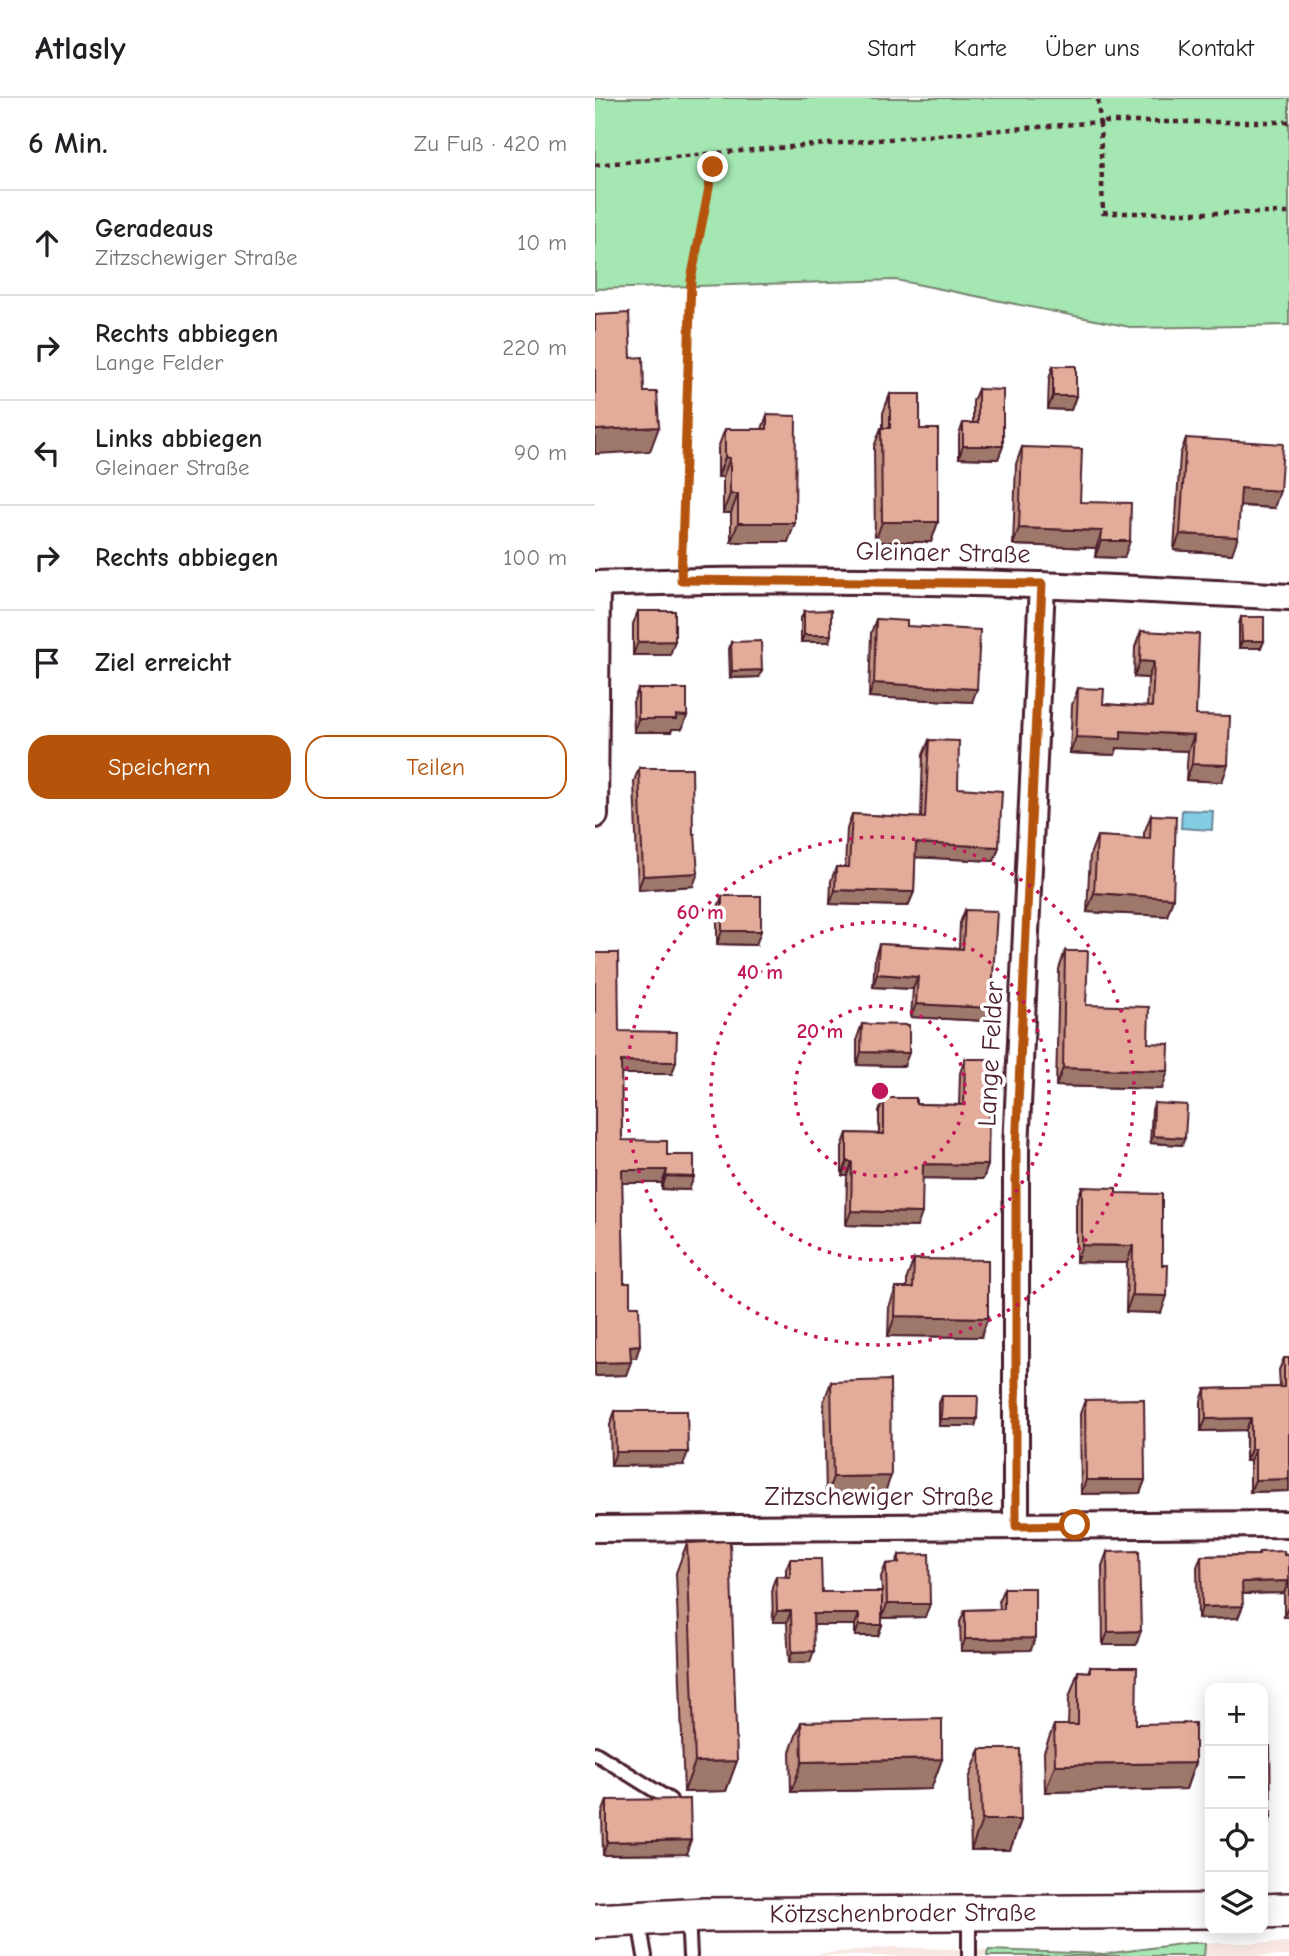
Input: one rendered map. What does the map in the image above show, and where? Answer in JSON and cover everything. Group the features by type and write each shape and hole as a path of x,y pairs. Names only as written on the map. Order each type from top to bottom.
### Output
{"street":[{"name":"Gleinaer Straße","path":"596,584 681,580 1042,584 1289,597"},
{"path":"595,815 596,584"},
{"name":"Lange Felder","path":"1016,1526 1016,1149 1042,584"},
{"name":"Zitzschewiger Straße","path":"595,1529 1289,1524"},
{"path":"1268,1911 1289,1910"},
{"name":"Kötzschenbroder Straße","path":"595,1921 688,1916 1205,1911"}],"lane":[{"path":"595,1753 670,1800"},
{"path":"969,1913 969,1956"},
{"path":"688,1916 689,1956"},
{"path":"638,1918 645,1956"}],"path":[{"path":"1098,98 1103,213 1289,213"},
{"path":"595,165 1100,122 1289,122"},
{"path":"681,580 691,280 716,153"}],"shaded area":[{"path":"1189,1943 1289,1943 1289,1956 800,1956 891,1947 1104,1954"}],"green space":[{"path":"595,98 1289,98 1289,325 1135,328 896,280 595,289"},
{"path":"1205,1943 1204,1956 987,1956 988,1950 1104,1954"}],"water":[{"path":"1182,810 1213,811 1212,830 1181,828"}],"building":[{"path":"629,313 631,358 643,357 644,392 657,392 659,427 595,430 595,315"},
{"path":"1053,366 1076,366 1076,396 1053,396"},
{"path":"978,389 1003,390 1003,446 963,446 963,423 978,423"},
{"path":"890,394 920,394 920,429 938,429 938,522 882,522 881,428 890,428"},
{"path":"767,415 796,416 795,523 738,523 738,494 730,494 730,458 725,457 725,429 767,429"},
{"path":"1186,438 1283,444 1280,491 1241,488 1238,537 1180,534"},
{"path":"1022,447 1082,449 1080,502 1131,503 1130,541 1101,541 1102,531 1019,528"},
{"path":"831,610 831,635 804,635 804,611"},
{"path":"638,611 675,611 675,641 638,642"},
{"path":"1241,617 1264,617 1264,641 1242,641"},
{"path":"876,619 907,621 907,626 980,630 977,689 874,683"},
{"path":"1141,631 1199,634 1196,715 1230,716 1228,765 1192,764 1194,735 1121,731 1121,739 1076,737 1078,688 1104,689 1103,704 1152,707 1154,662 1140,661"},
{"path":"761,641 762,670 732,671 731,642"},
{"path":"638,689 687,689 687,716 676,715 676,719 638,719"},
{"path":"929,740 959,741 958,788 1002,791 999,847 916,843 914,892 835,890 836,867 849,867 852,814 925,818"},
{"path":"639,768 692,768 693,834 698,873 643,876"},
{"path":"1151,815 1176,816 1173,898 1094,893 1097,836 1150,839"},
{"path":"722,896 761,896 761,931 722,931"},
{"path":"965,910 997,911 991,1008 916,1004 918,977 877,974 879,944 963,949"},
{"path":"1065,951 1088,951 1086,1005 1149,1007 1148,1043 1169,1044 1168,1071 1063,1068"},
{"path":"595,953 618,953 619,1031 677,1032 676,1062 621,1061 622,1140 667,1141 667,1155 694,1155 694,1177 666,1176 667,1170 622,1170 624,1283 630,1283 630,1306 639,1306 640,1345 630,1346 631,1362 595,1363"},
{"path":"862,1024 909,1025 909,1053 861,1052"},
{"path":"965,1059 990,1059 988,1165 923,1164 922,1213 851,1211 852,1162 847,1162 847,1133 884,1134 884,1098 916,1098 916,1104 964,1105"},
{"path":"1154,1103 1187,1105 1185,1138 1153,1136"},
{"path":"1082,1187 1116,1188 1116,1193 1162,1194 1162,1265 1168,1265 1167,1296 1132,1295 1133,1246 1082,1245"},
{"path":"914,1259 988,1260 988,1318 895,1316 896,1288 913,1288"},
{"path":"1284,1358 1289,1358 1289,1479 1255,1480 1251,1418 1206,1419 1205,1389 1284,1387"},
{"path":"890,1380 891,1476 833,1477 831,1382"},
{"path":"942,1396 978,1396 977,1419 941,1419"},
{"path":"1144,1399 1145,1480 1086,1480 1085,1400"},
{"path":"615,1411 687,1411 688,1452 616,1452"},
{"path":"730,1541 737,1761 695,1762 687,1543"},
{"path":"1139,1551 1141,1631 1108,1632 1107,1552"},
{"path":"1284,1551 1284,1555 1289,1555 1289,1581 1242,1582 1243,1606 1202,1607 1201,1556 1259,1555 1259,1552"},
{"path":"929,1554 930,1604 887,1604 886,1564 899,1563 899,1555"},
{"path":"790,1559 821,1559 822,1592 882,1592 882,1625 859,1625 859,1614 813,1614 814,1651 792,1652 791,1611 777,1611 776,1576 790,1577"},
{"path":"1004,1588 1035,1588 1035,1638 965,1639 965,1610 1004,1609"},
{"path":"1090,1667 1137,1667 1136,1724 1195,1723 1195,1763 1055,1765 1054,1725 1078,1725 1078,1671 1090,1672"},
{"path":"942,1719 942,1759 802,1762 801,1722"},
{"path":"1268,1746 1270,1746 1271,1817 1268,1817"},
{"path":"980,1749 1020,1749 1021,1820 982,1820"},
{"path":"690,1799 691,1840 607,1842 607,1800"}],"route":[{"path":"713,167 691,280 681,580 1042,584 1016,1149 1016,1526 1075,1525"}]}
